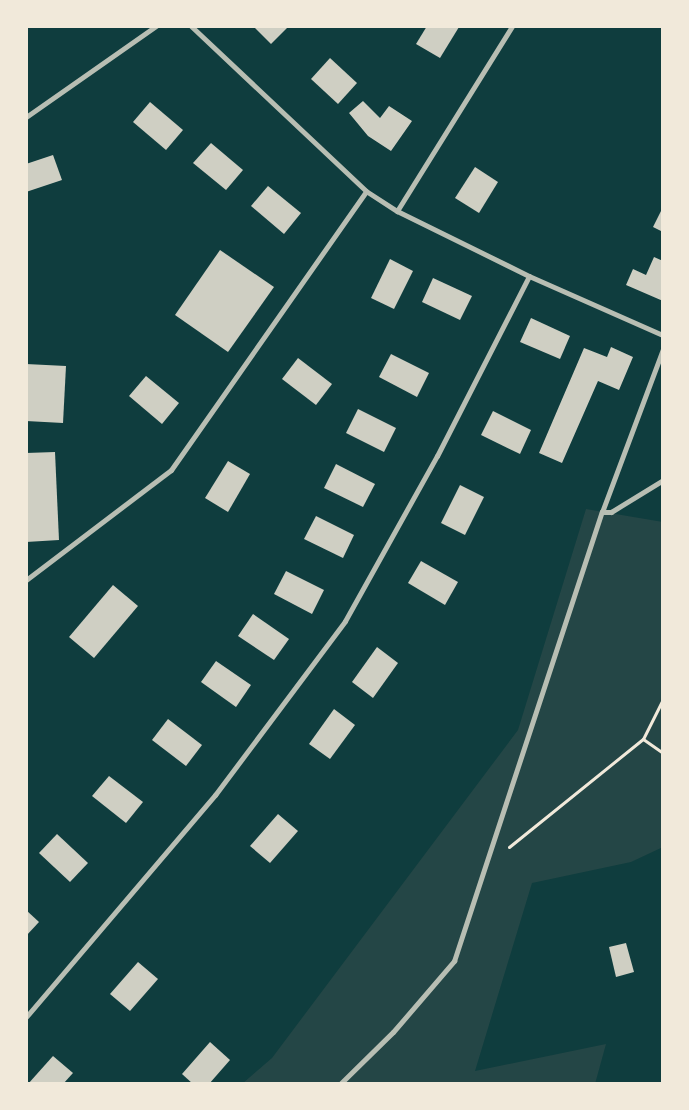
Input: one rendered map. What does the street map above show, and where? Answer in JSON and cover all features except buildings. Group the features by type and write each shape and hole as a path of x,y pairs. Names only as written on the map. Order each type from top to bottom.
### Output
{"street":[{"path":"26,117 156,26"},
{"path":"191,26 366,191 397,211 529,276 663,335"},
{"path":"397,211 512,26"},
{"path":"26,580 171,470 366,191"},
{"path":"26,1017 215,795 345,621 437,456 529,276"},
{"path":"340,1084 393,1032 454,961 489,863 602,512 663,349"},
{"path":"602,512 611,512 663,480"}],"path":[{"path":"489,863 643,739 663,699"},
{"path":"643,739 663,752"}],"shaded area":[{"path":"586,509 663,522 663,847 631,862 532,883 475,1071 606,1044 595,1084 242,1084 272,1058 518,730"}]}
